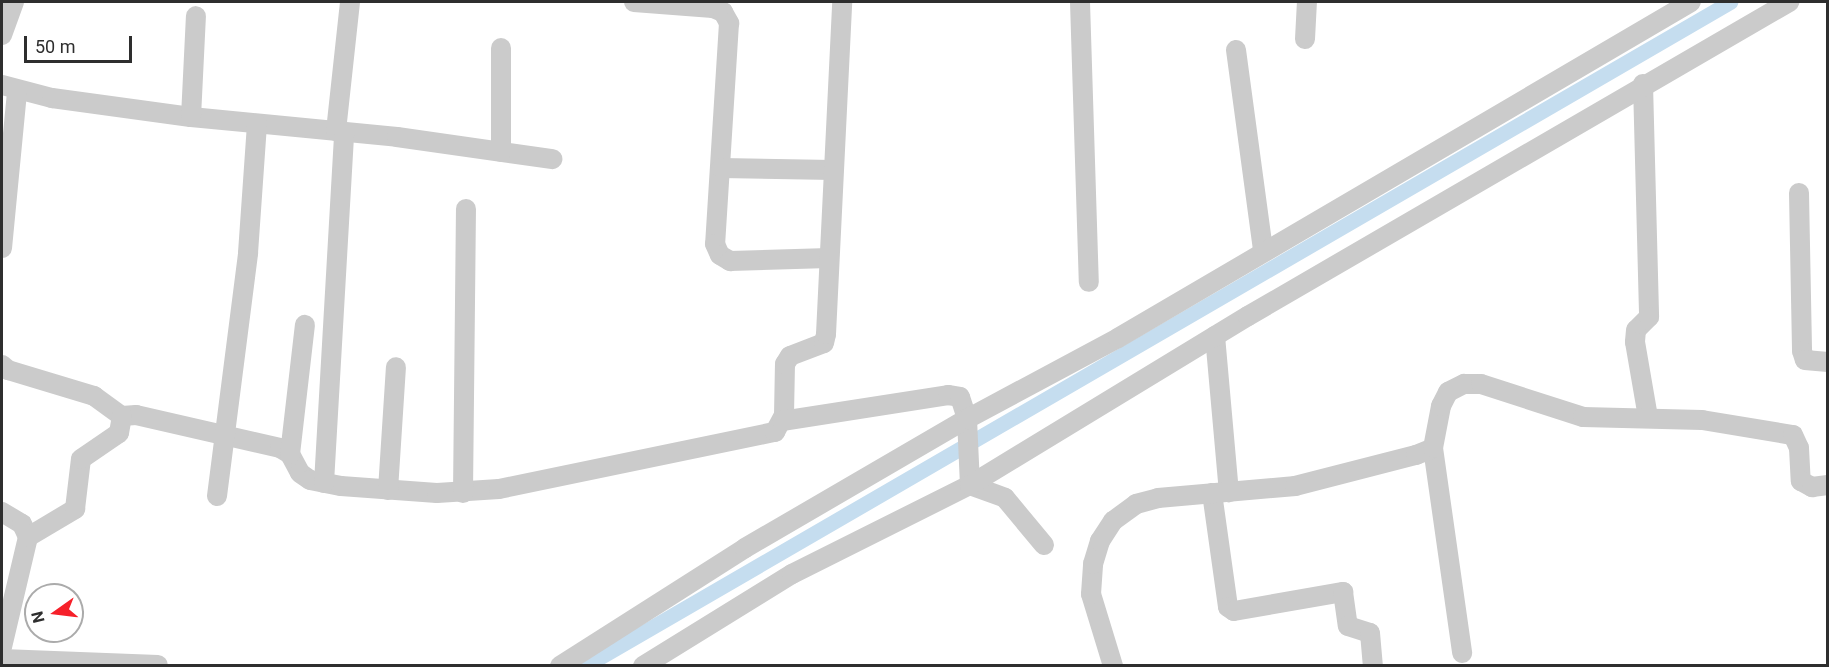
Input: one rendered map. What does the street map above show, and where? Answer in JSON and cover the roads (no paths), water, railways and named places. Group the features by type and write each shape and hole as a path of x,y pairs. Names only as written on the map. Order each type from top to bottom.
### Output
{"street":[{"path":"2,35 14,2"},
{"path":"324,483 340,132 350,2"},
{"path":"634,2 713,8 723,12 729,23 715,244 720,255 730,261 829,258"},
{"path":"305,325 290,454 300,473 310,480 388,490 463,493 499,489 766,436 775,432 782,421 785,364 790,356 824,344 828,321 842,2"},
{"path":"1080,2 1089,282"},
{"path":"1305,39 1307,2"},
{"path":"560,666 746,548 967,426 1118,339 1263,251 1691,2"},
{"path":"643,666 792,574 970,480 1643,84 1789,2"},
{"path":"190,117 196,16"},
{"path":"501,48 501,152"},
{"path":"1236,50 1263,251"},
{"path":"1643,84 1649,316 1636,330 1635,342 1648,417"},
{"path":"2,248 9,88 190,117 340,132 552,159"},
{"path":"217,496 248,253 257,124"},
{"path":"721,168 833,170"},
{"path":"1799,194 1802,351 1805,360 1827,362"},
{"path":"463,493 466,209"},
{"path":"1215,336 1228,607 1234,611 1343,592 1348,626 1370,633 1373,666"},
{"path":"2,365 8,370 94,396 122,416 136,415 226,434 290,454"},
{"path":"388,490 396,367"},
{"path":"1462,653 1433,448 1448,392 1464,384 1481,384 1583,417 1648,417 1728,422 1793,435 1799,448 1801,481 1812,487 1827,485"},
{"path":"782,421 948,395 960,397 967,426 970,480"},
{"path":"28,537 75,509 81,459 119,433 122,416"},
{"path":"1113,666 1091,594 1093,564 1100,541 1113,521 1136,504 1221,492 1295,486 1433,448"},
{"path":"970,480 1005,498 1044,545"},
{"path":"2,512 22,524 28,537 2,647"},
{"path":"2,659 158,665"}],"waterway":[{"path":"585,666 1730,2"}]}
